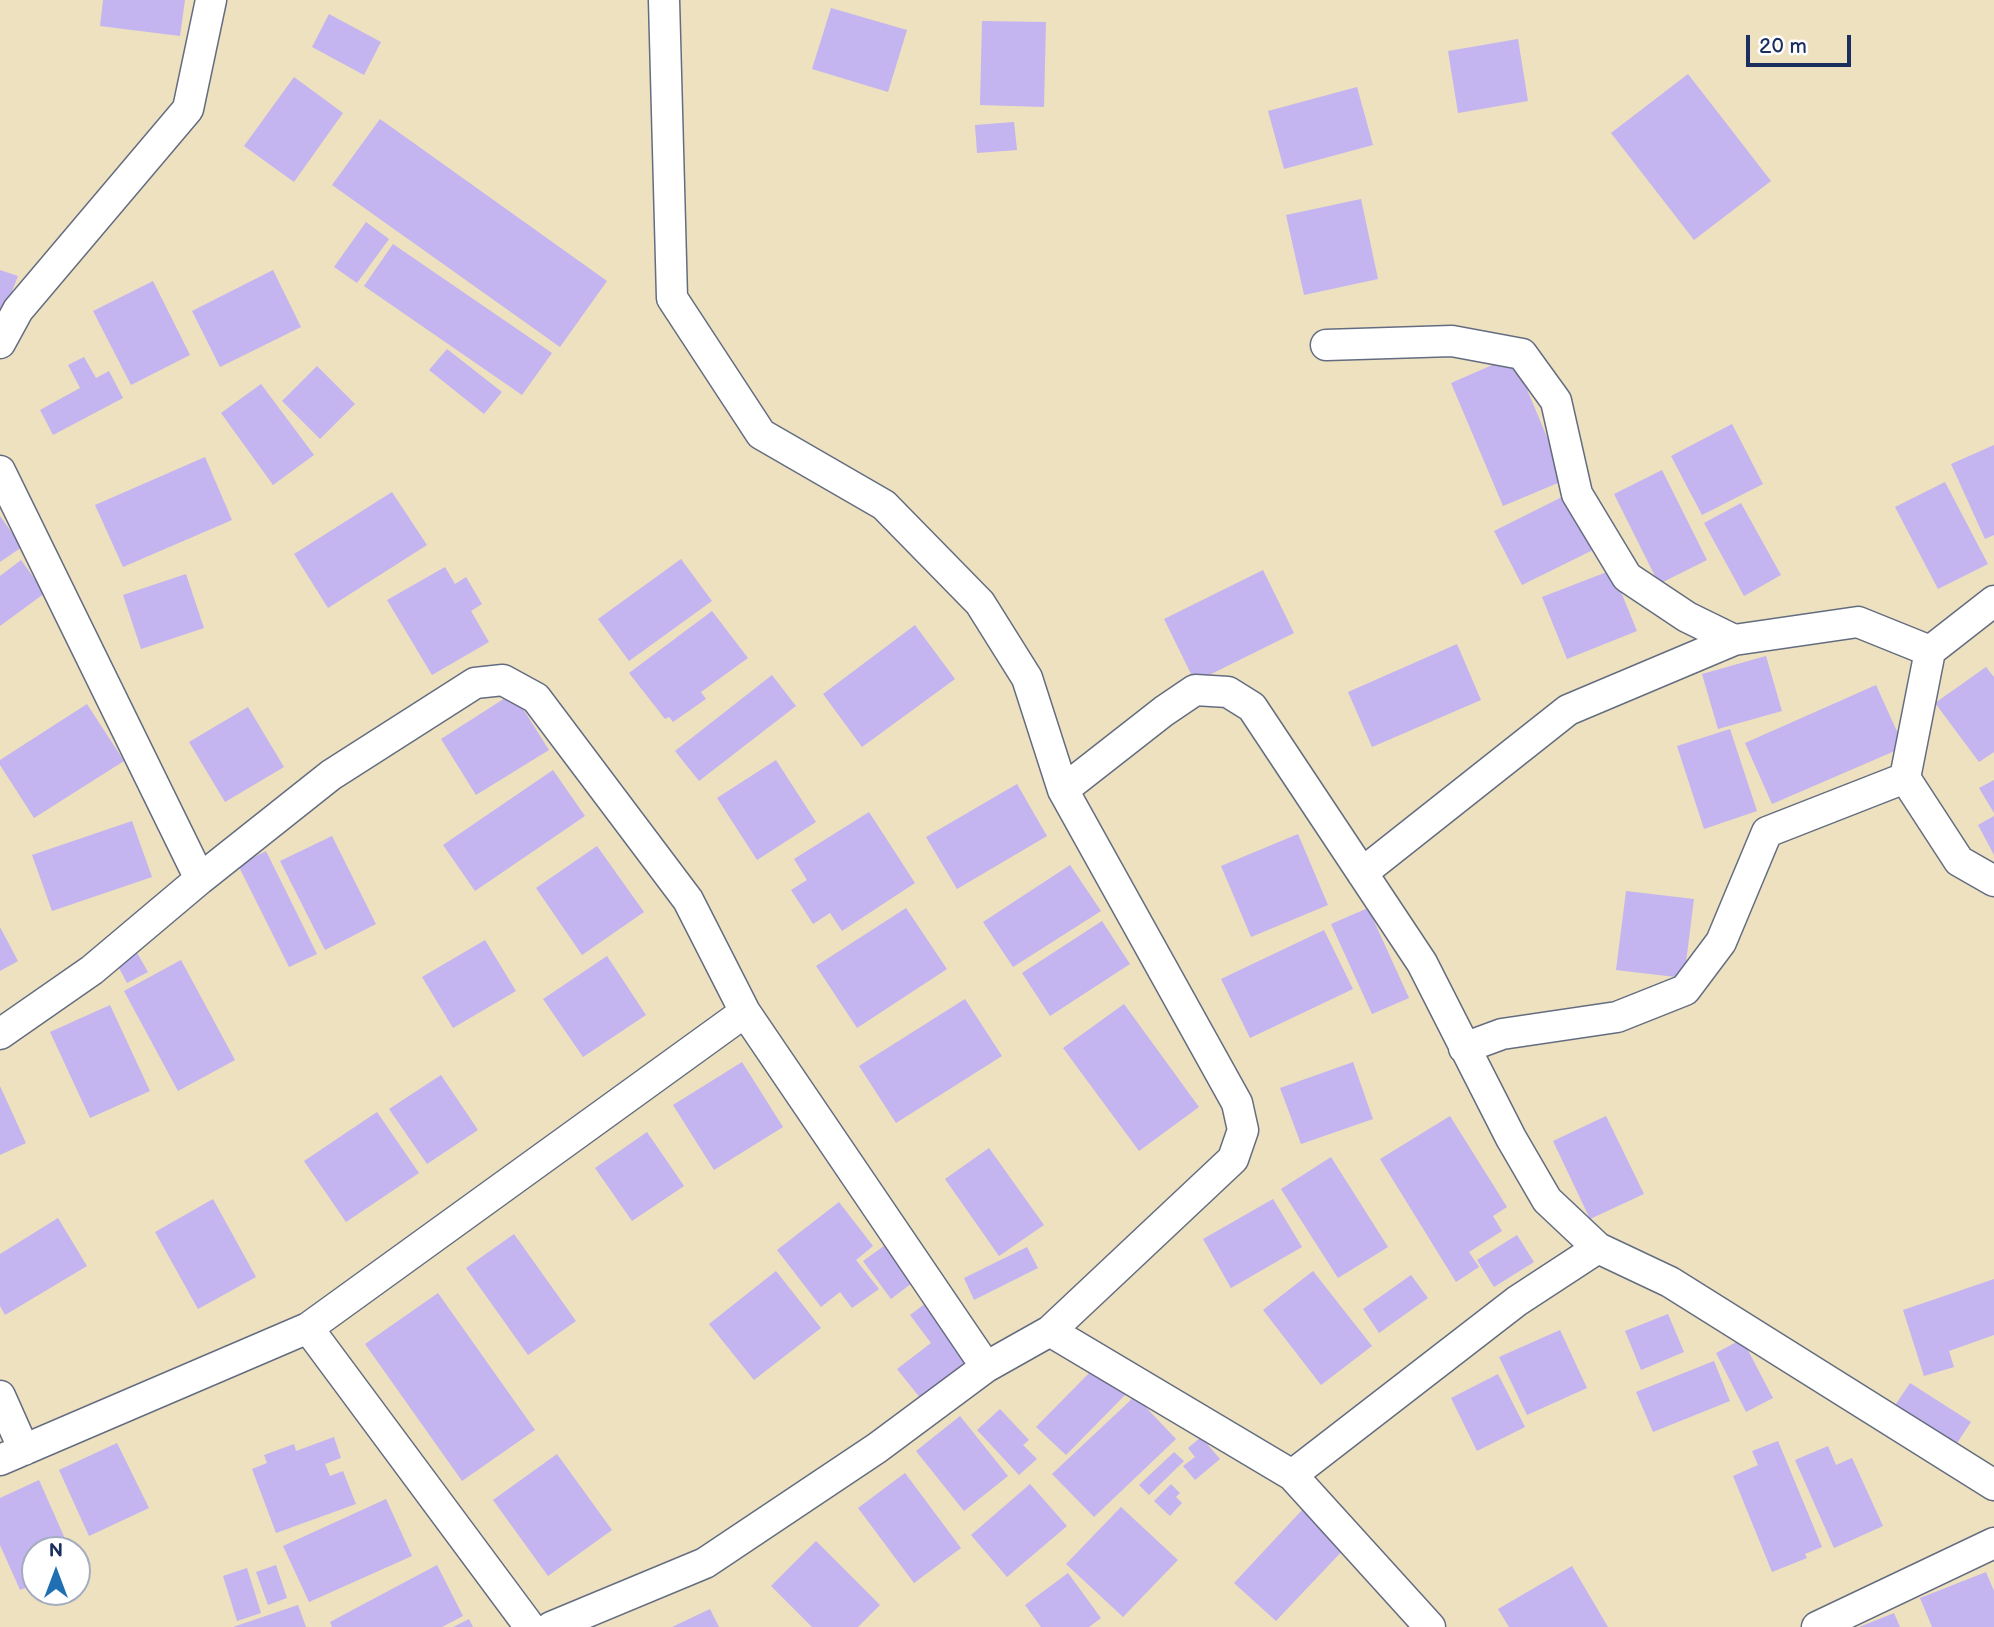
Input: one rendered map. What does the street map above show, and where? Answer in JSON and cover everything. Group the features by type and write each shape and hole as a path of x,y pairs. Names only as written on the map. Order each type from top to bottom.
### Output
{"street":[{"path":"0,344 18,310 188,109 211,0"},
{"path":"551,1627 705,1563 877,1448 986,1367 1049,1331 1233,1158 1243,1129 1237,1103 1063,790 1027,678 980,603 884,505 761,434 672,298 664,0"},
{"path":"1325,345 1452,341 1522,354 1556,401 1577,494 1627,577 1687,617 1734,640"},
{"path":"0,471 200,879"},
{"path":"1994,601 1930,651 1905,778 1959,861 1994,881"},
{"path":"1362,873 1568,710 1734,640 1858,622 1930,651"},
{"path":"0,1034 92,970 200,879 331,775 475,683 503,680 536,698 688,900 745,1012 986,1367"},
{"path":"1063,790 1195,690 1228,692 1252,707 1422,963 1511,1138 1547,1200 1598,1248 1670,1282 1994,1485"},
{"path":"1464,1048 1502,1034 1617,1017 1685,990 1721,942 1767,832 1905,778"},
{"path":"0,1395 12,1455 308,1328 745,1012"},
{"path":"1292,1475 1517,1301 1598,1248"},
{"path":"308,1328 530,1627"},
{"path":"1049,1331 1292,1475 1430,1627"},
{"path":"1816,1627 1994,1543"}],"building":[{"path":"103,0 185,0 180,36 100,26"},
{"path":"831,8 907,30 888,92 812,69"},
{"path":"329,14 381,42 364,75 312,47"},
{"path":"982,21 1046,22 1044,107 980,105"},
{"path":"1518,39 1528,101 1458,113 1448,51"},
{"path":"1688,74 1771,181 1694,240 1611,133"},
{"path":"294,77 343,113 294,182 244,146"},
{"path":"1357,87 1373,145 1284,169 1268,111"},
{"path":"380,119 607,281 560,347 332,185"},
{"path":"1014,122 1017,150 977,153 975,125"},
{"path":"1361,199 1378,279 1304,295 1286,215"},
{"path":"366,222 389,239 357,283 334,267"},
{"path":"393,244 552,353 522,395 364,286"},
{"path":"0,270 18,276 0,322"},
{"path":"273,270 301,327 220,367 192,311"},
{"path":"153,281 190,355 131,385 93,311"},
{"path":"447,349 502,392 484,414 429,370"},
{"path":"1513,356 1565,480 1503,506 1451,383"},
{"path":"84,357 96,378 109,371 123,398 53,435 40,410 80,388 68,365"},
{"path":"317,366 355,404 320,439 282,401"},
{"path":"261,384 314,455 273,485 221,413"},
{"path":"1732,424 1763,484 1702,515 1671,456"},
{"path":"1994,445 1994,535 1985,539 1951,464"},
{"path":"205,457 232,520 123,567 95,505"},
{"path":"1662,470 1707,560 1659,584 1614,494"},
{"path":"1945,482 1988,564 1938,589 1895,507"},
{"path":"392,492 427,545 328,608 294,554"},
{"path":"1568,494 1595,549 1522,585 1494,531"},
{"path":"1741,503 1781,575 1744,596 1704,523"},
{"path":"0,516 22,547 0,562"},
{"path":"681,559 712,601 629,661 598,619"},
{"path":"21,560 45,593 0,626 0,576"},
{"path":"445,567 455,584 466,577 482,604 471,611 489,642 432,675 387,600"},
{"path":"1263,570 1294,633 1195,682 1164,619"},
{"path":"1612,570 1637,631 1567,659 1542,597"},
{"path":"186,574 204,628 141,649 123,595"},
{"path":"712,611 748,658 701,692 706,699 673,722 669,717 665,719 629,673"},
{"path":"915,625 955,679 862,747 823,694"},
{"path":"1457,644 1481,700 1372,747 1348,692"},
{"path":"1766,656 1782,711 1718,729 1702,674"},
{"path":"1986,667 1994,677 1994,752 1979,762 1935,703"},
{"path":"772,675 796,706 699,781 675,751"},
{"path":"1876,685 1904,747 1772,804 1745,743"},
{"path":"513,693 549,750 476,795 441,739"},
{"path":"87,704 124,761 34,818 0,765 0,760"},
{"path":"248,707 284,767 225,802 189,742"},
{"path":"1730,729 1757,811 1704,829 1677,746"},
{"path":"776,760 816,822 757,860 717,798"},
{"path":"553,770 585,816 475,891 443,845"},
{"path":"1994,780 1994,813 1979,788"},
{"path":"1017,784 1047,836 957,889 926,837"},
{"path":"869,812 915,883 842,931 830,913 813,924 791,890 807,880 794,859"},
{"path":"1994,816 1994,855 1978,825"},
{"path":"132,821 152,877 52,911 32,855"},
{"path":"1298,834 1328,905 1251,937 1221,866"},
{"path":"332,836 376,924 325,950 280,861"},
{"path":"597,846 644,912 582,955 536,888"},
{"path":"266,851 317,954 289,967 238,865"},
{"path":"1070,865 1101,911 1013,967 983,922"},
{"path":"1626,891 1694,899 1684,978 1616,970"},
{"path":"906,908 947,969 857,1028 816,966"},
{"path":"1368,908 1409,998 1372,1014 1331,924"},
{"path":"1102,921 1130,964 1050,1016 1022,973"},
{"path":"0,927 18,961 0,971"},
{"path":"1324,930 1353,989 1250,1038 1221,979"},
{"path":"485,940 516,991 453,1028 422,977"},
{"path":"132,944 148,972 127,983 112,955"},
{"path":"607,956 646,1015 583,1057 543,999"},
{"path":"181,960 235,1060 178,1091 124,991"},
{"path":"965,999 1002,1056 896,1123 859,1066"},
{"path":"1124,1004 1199,1107 1139,1151 1063,1048"},
{"path":"110,1005 150,1091 90,1118 50,1032"},
{"path":"742,1062 783,1127 714,1170 673,1105"},
{"path":"1353,1062 1373,1119 1301,1144 1280,1088"},
{"path":"441,1075 478,1130 427,1164 389,1109"},
{"path":"0,1086 26,1143 0,1155"},
{"path":"377,1112 419,1173 346,1222 304,1161"},
{"path":"1450,1116 1507,1207 1493,1216 1502,1231 1469,1252 1479,1267 1456,1282 1380,1159"},
{"path":"1606,1116 1644,1194 1590,1219 1553,1141"},
{"path":"647,1132 684,1186 632,1221 595,1168"},
{"path":"989,1148 1044,1225 999,1256 945,1179"},
{"path":"1331,1157 1388,1247 1338,1278 1281,1189"},
{"path":"213,1199 256,1277 198,1309 155,1232"},
{"path":"1273,1199 1302,1247 1231,1288 1203,1239"},
{"path":"839,1202 873,1246 856,1260 879,1289 852,1308 840,1292 821,1307 777,1250"},
{"path":"58,1218 87,1266 5,1315 0,1306 0,1254"},
{"path":"514,1234 576,1321 528,1355 466,1268"},
{"path":"1517,1235 1534,1262 1494,1287 1477,1260"},
{"path":"888,1243 916,1280 891,1299 863,1261"},
{"path":"1027,1247 1038,1268 974,1300 964,1278"},
{"path":"776,1271 821,1328 754,1380 709,1324"},
{"path":"1313,1271 1372,1346 1321,1385 1263,1310"},
{"path":"1411,1275 1428,1298 1379,1333 1363,1309"},
{"path":"1994,1279 1994,1335 1949,1351 1954,1367 1924,1376 1903,1310"},
{"path":"438,1293 535,1430 462,1481 365,1344"},
{"path":"930,1300 975,1356 921,1399 897,1369 931,1343 910,1315"},
{"path":"1668,1314 1684,1352 1641,1370 1625,1331"},
{"path":"1560,1330 1587,1388 1527,1415 1499,1357"},
{"path":"1742,1339 1773,1398 1746,1412 1716,1353"},
{"path":"1714,1361 1730,1401 1653,1432 1636,1392"},
{"path":"1098,1364 1128,1392 1066,1455 1036,1427"},
{"path":"1498,1374 1525,1427 1477,1451 1451,1398"},
{"path":"1910,1383 1971,1422 1953,1449 1892,1410"},
{"path":"1135,1396 1176,1439 1094,1517 1052,1474"},
{"path":"1000,1409 1029,1440 1023,1445 1037,1459 1019,1475 977,1430"},
{"path":"960,1416 1008,1476 964,1511 916,1451"},
{"path":"334,1437 341,1458 325,1464 330,1476 343,1471 356,1504 276,1533 252,1469 267,1463 264,1455 294,1444 296,1451"},
{"path":"1201,1437 1220,1459 1195,1480 1183,1466 1195,1457 1188,1448"},
{"path":"1778,1441 1822,1547 1805,1554 1807,1558 1772,1572 1733,1476 1758,1465 1752,1451"},
{"path":"117,1443 149,1508 89,1536 59,1470"},
{"path":"1828,1446 1836,1465 1852,1458 1883,1526 1834,1548 1795,1460"},
{"path":"1174,1452 1184,1461 1149,1495 1139,1485"},
{"path":"557,1454 612,1530 548,1576 493,1500"},
{"path":"905,1473 961,1548 914,1583 858,1508"},
{"path":"39,1480 64,1536 21,1536 20,1590 0,1545 0,1498"},
{"path":"1030,1484 1067,1526 1007,1577 971,1535"},
{"path":"1171,1484 1180,1493 1176,1497 1182,1503 1170,1516 1154,1501"},
{"path":"386,1499 412,1556 309,1602 283,1546"},
{"path":"1121,1507 1178,1560 1123,1617 1066,1564"},
{"path":"1303,1509 1345,1548 1276,1621 1234,1583"},
{"path":"816,1541 880,1605 858,1627 812,1627 771,1586"},
{"path":"276,1565 287,1598 268,1605 256,1572"},
{"path":"437,1565 463,1616 442,1627 332,1627 330,1622"},
{"path":"1572,1566 1608,1627 1509,1627 1498,1609"},
{"path":"247,1568 261,1613 237,1621 223,1576"},
{"path":"1986,1572 1994,1591 1994,1627 1932,1627 1920,1598"},
{"path":"1068,1573 1101,1618 1089,1627 1041,1627 1025,1605"},
{"path":"298,1605 306,1627 233,1627"},
{"path":"710,1609 719,1627 672,1627"},
{"path":"1894,1613 1900,1627 1859,1627"},
{"path":"469,1619 473,1627 453,1627"}]}
